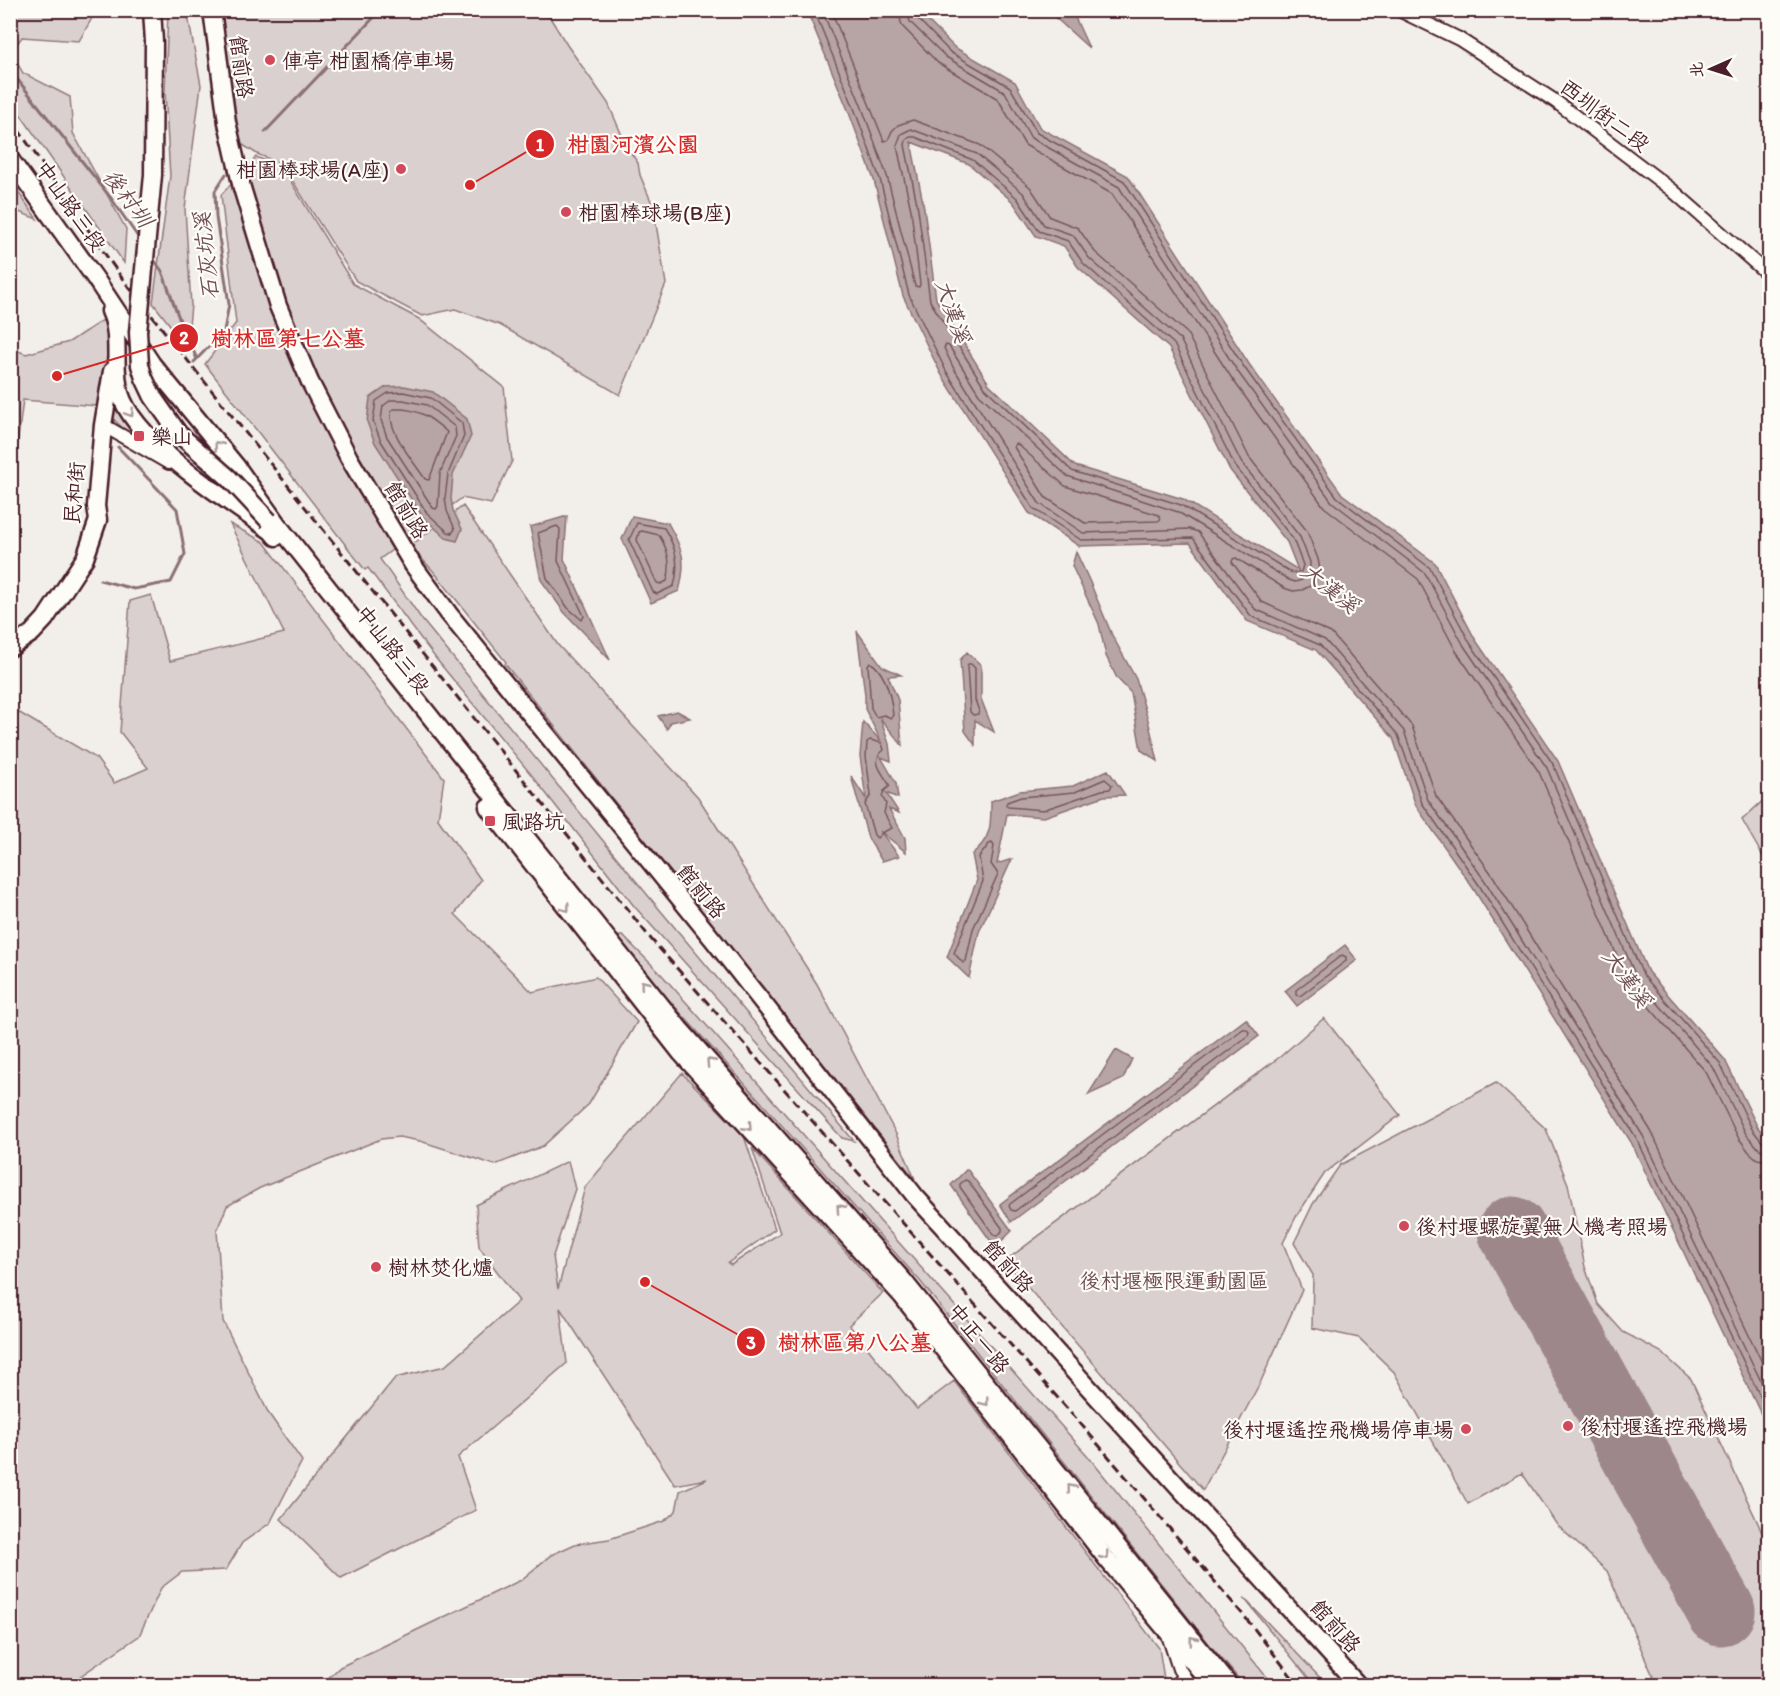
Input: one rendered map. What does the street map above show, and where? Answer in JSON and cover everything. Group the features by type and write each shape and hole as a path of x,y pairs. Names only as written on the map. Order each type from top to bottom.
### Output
{"main road":[{"path":"152,10 154,42 153,176 138,332 140,365 153,398 179,434 230,477 273,526"},
{"name":"館前路","path":"212,10 227,122 242,188 278,306 310,382 349,458 413,566 449,614 715,942 915,1196 1359,1686"},
{"name":"中山路三段","path":"10,159 152,364 237,467 273,526 681,1053"},
{"name":"中山路三段","path":"94,278 115,322 120,395 137,423 189,474 273,526 680,1029"},
{"name":"民和街","path":"10,648 32,633 45,619 85,558 98,520 96,506 103,425 116,350"},
{"name":"中正一路","path":"680,1029 903,1280 1172,1625 1213,1686"},
{"name":"中正一路","path":"681,1053 902,1296 1106,1558 1230,1686"}],"street":[{"name":"西圳街二段","path":"1399,10 1459,39 1555,101 1672,190 1770,276"},
{"path":"103,425 189,474"},
{"path":"1172,1625 1179,1669 1185,1683 1174,1686"}],"green space":[{"path":"10,11 96,11 79,41 22,37 11,52 23,73 70,97 73,133 126,229 124,263 11,101"},
{"path":"168,11 187,11 201,85 185,209 191,305 187,347 153,303 170,176 165,91"},
{"path":"206,11 546,11 608,103 627,147 638,163 640,175 653,206 666,284 620,395 500,325 455,309 422,316 356,281 282,164 257,154 218,129"},
{"path":"256,157 282,167 353,284 419,319 504,387 512,461 491,504 462,498 380,559 423,621 650,898 854,1141 842,1138 634,906 534,778 437,660 368,568 365,570 205,364 236,323 221,195"},
{"path":"11,182 37,219 11,209"},
{"path":"106,318 109,346 97,406 23,400 11,484 11,348 26,354 69,342"},
{"path":"112,392 155,447 126,431 112,418"},
{"path":"463,506 558,645 698,797 817,984 896,1134 915,1179 435,573 410,546"},
{"path":"230,524 264,542 444,778 438,819 481,880 455,914 532,992 596,977 637,1022 589,1104 543,1146 495,1165 420,1141 399,1137 381,1139 260,1188 227,1206 217,1230 223,1321 269,1414 302,1461 270,1523 242,1543 226,1570 182,1572 161,1588 139,1636 67,1685 11,1685 11,745 18,712 96,758 114,783 148,768 120,732 130,601 151,595 170,661 284,633"},
{"path":"1769,795 1769,867 1742,820"},
{"path":"619,936 623,936 662,975 1087,1455 1273,1685 1244,1685 920,1281 657,987 618,939"},
{"name":"後村堰極限運動園區","path":"1324,1018 1400,1115 1325,1173 1296,1217 1283,1243 1302,1290 1261,1381 1203,1490 1005,1261 1281,1056"},
{"path":"682,1073 744,1136 775,1229 728,1263 731,1265 780,1233 752,1148 883,1293 849,1325 917,1409 954,1381 1159,1648 1165,1685 321,1685 340,1667 521,1580 551,1555 575,1544 609,1539 664,1521 676,1511 680,1491 707,1479 675,1485 560,1308 567,1363 458,1457 476,1510 341,1578 281,1519 395,1378 445,1366 519,1301 479,1247 476,1205 568,1161 575,1189 553,1256 558,1289 585,1187"},
{"name":"後村堰遙控飛機場","path":"1496,1083 1546,1129 1568,1184 1585,1267 1598,1304 1623,1332 1661,1352 1691,1379 1769,1547 1769,1685 1657,1685 1607,1571 1557,1525 1522,1473 1468,1504 1394,1372 1359,1338 1312,1328 1313,1275 1294,1243 1313,1204 1340,1165"},
{"path":"1244,1598 1327,1685 1314,1685"}],"water":[{"name":"大漢溪","path":"807,11 918,11 954,47 1015,82 1040,128 1128,176 1249,364 1342,494 1435,563 1475,639 1558,761 1648,972 1725,1060 1757,1126 1769,1142 1769,1431 1631,1142 1473,888 1416,806 1393,738 1316,650 1247,621 1190,543 1079,546 1029,513 941,374 903,296 874,180","holes":["911,142 969,164 1013,202 1036,236 1064,246 1078,267 1169,348 1230,470 1287,542 1298,570 1183,499 1075,466 989,384 936,299 924,208"]},
{"path":"1048,11 1072,11 1089,48"},
{"path":"404,386 433,392 467,419 471,436 453,475 451,499 453,510 462,529 457,541 446,538 423,517 375,443 367,422 370,398 386,387"},
{"path":"567,516 564,559 610,660 564,612 541,580 530,527"},
{"path":"632,516 668,523 682,556 683,572 679,591 651,603 622,539"},
{"path":"1076,552 1112,635 1136,679 1158,761 1141,750 1131,693 1117,678 1106,656 1099,624 1072,566"},
{"path":"857,631 882,666 901,675 888,676 898,700 902,745 880,718 889,744 891,761 881,757 896,783 898,798 886,793 899,813 889,809 905,838 906,852 880,831 899,856 882,861 868,838 851,776 866,799 860,756 863,722 881,741 865,709"},
{"path":"967,652 981,665 981,699 994,732 975,720 975,745 965,731 960,660"},
{"path":"677,711 690,718 671,722 667,729 658,716"},
{"path":"1108,770 1125,795 1104,796 1044,817 1007,814 997,864 1012,859 979,932 969,978 947,957 977,880 972,854 987,836 991,801 1020,791 1073,786"},
{"path":"1345,945 1357,960 1297,1006 1285,991"},
{"path":"1246,1019 1259,1036 1011,1222 1000,1204"},
{"path":"1116,1050 1132,1059 1123,1079 1088,1095"},
{"path":"967,1169 1012,1231 995,1247 951,1185"}],"waterway":[{"name":"石灰坑溪","path":"265,132 381,10"},
{"name":"後村圳","path":"10,70 111,198 140,240"},
{"name":"石灰坑溪","path":"194,362 224,331 229,304 216,217 215,191 226,174"},
{"name":"後村圳","path":"152,257 162,271 197,359"},
{"name":"石灰坑溪","path":"100,580 134,589 171,582 185,554 177,509 118,447"}],"runway":[{"path":"1512,1231 1721,1611"}],"railway":[{"path":"10,118 124,281 651,939 1080,1423 1245,1617 1299,1686"}],"place":[{"name":"俥亭 柑園橋停車場","path":"270,60"},
{"name":"柑園棒球場(A座)","path":"401,169"},
{"name":"柑園河濱公園","path":"470,185"},
{"name":"柑園棒球場(B座)","path":"566,212"},
{"name":"樹林區第七公墓","path":"57,376"},
{"name":"樂山","path":"139,436"},
{"name":"風路坑","path":"490,821"},
{"name":"後村堰螺旋翼無人機考照場","path":"1404,1226"},
{"name":"樹林焚化爐","path":"376,1267"},
{"name":"樹林區第八公墓","path":"645,1282"},
{"name":"後村堰遙控飛機場","path":"1568,1426"},
{"name":"後村堰遙控飛機場停車場","path":"1466,1429"}]}
